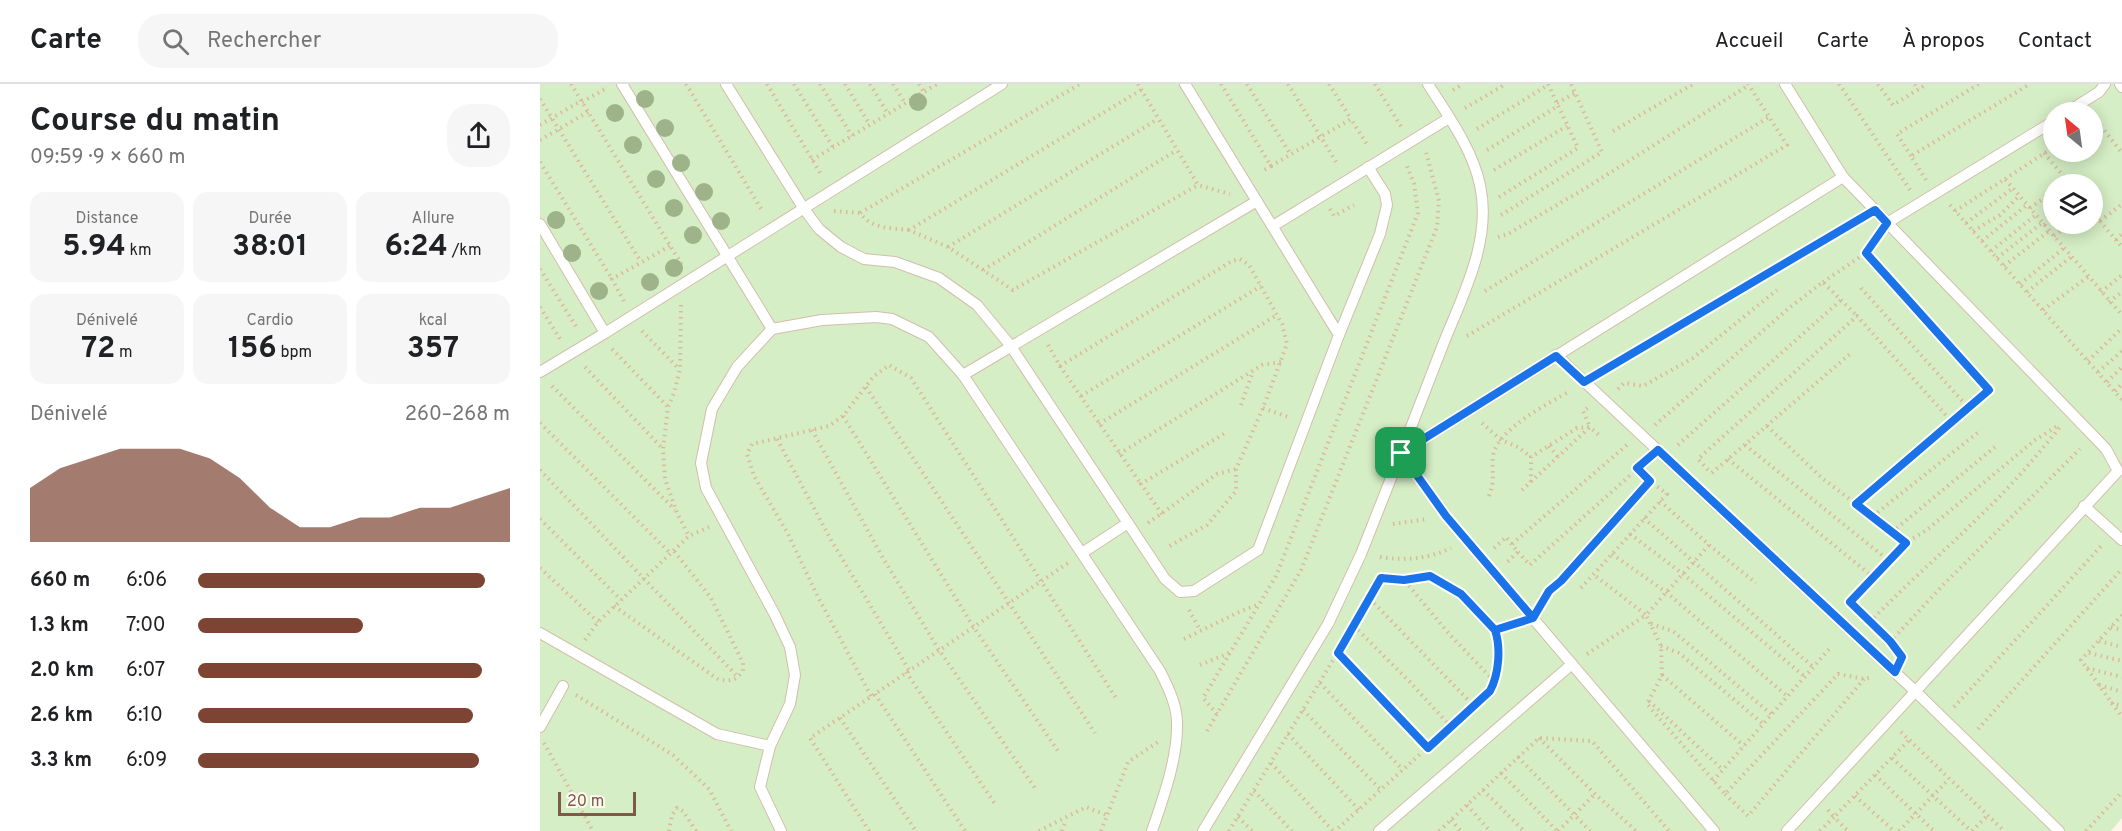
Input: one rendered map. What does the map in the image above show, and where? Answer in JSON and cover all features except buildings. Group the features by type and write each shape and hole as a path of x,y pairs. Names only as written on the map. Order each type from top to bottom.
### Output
{"lane":[{"path":"622,84 772,329"},
{"path":"726,84 804,209 819,229 864,259 895,262 939,278 977,305 1010,345 1165,579 1180,592 1194,591 1258,550 1339,335 1380,234 1387,205 1373,164"},
{"path":"540,372 773,229 1002,84"},
{"path":"1185,84 1339,335"},
{"path":"1203,831 1328,624 1361,554 1468,283 1482,227 1483,207 1479,180 1461,138 1428,84"},
{"path":"1785,84 1843,177 2094,436 2120,469 1787,831"},
{"path":"2083,102 2099,92 2105,84"},
{"path":"1273,226 1449,118"},
{"path":"1887,223 2043,128"},
{"path":"1401,453 1843,177"},
{"path":"963,375 1010,345 1257,201"},
{"path":"540,224 605,333"},
{"path":"781,831 760,787 770,746 790,704 795,675 790,647 706,488 701,463 712,410 737,367 772,329 822,320 876,317 892,319 929,337 963,375 1160,670 1171,693 1177,731 1176,747 1152,831"},
{"path":"1556,356 1895,672 2059,831"},
{"path":"1401,453 1446,516 1714,831"},
{"path":"2084,506 2118,536"},
{"path":"1082,553 1131,527"},
{"path":"540,633 717,734 770,746"},
{"path":"1379,831 1572,664"},
{"path":"540,727 563,686"}],"path":[{"path":"571,84 670,246 612,279"},
{"path":"540,125 614,84"},
{"path":"686,84 773,229"},
{"path":"767,84 831,192"},
{"path":"794,84 832,147"},
{"path":"820,84 852,136"},
{"path":"845,84 870,125"},
{"path":"870,84 888,114"},
{"path":"893,84 905,103"},
{"path":"919,84 924,92"},
{"path":"812,160 937,84"},
{"path":"1080,84 860,213 866,221 878,227 909,230 948,247 1012,290 1198,185"},
{"path":"1138,84 1198,185 1257,201"},
{"path":"1221,84 1270,166"},
{"path":"1247,84 1290,155"},
{"path":"1288,84 1347,180"},
{"path":"1329,84 1351,119 1373,164"},
{"path":"1207,731 1301,570 1345,454 1401,321 1437,227 1440,201 1426,153 1374,84"},
{"path":"1449,118 1506,84"},
{"path":"1461,138 1548,84 1578,148 1483,207"},
{"path":"1482,227 1602,152 1571,84"},
{"path":"1613,131 1694,84"},
{"path":"1441,352 1787,145 1748,84 1589,186 1508,234 1480,241"},
{"path":"1839,84 1918,204"},
{"path":"1878,84 1893,105 1927,84"},
{"path":"1915,84 1919,89"},
{"path":"1979,84 1897,134 1937,193 2122,400"},
{"path":"1911,156 2030,84"},
{"path":"909,230 1142,90"},
{"path":"1471,158 1575,93"},
{"path":"540,99 641,262"},
{"path":"540,140 588,112"},
{"path":"1458,307 1769,117"},
{"path":"948,247 1158,119"},
{"path":"1245,181 1351,119"},
{"path":"1479,180 1566,126"},
{"path":"2103,129 2122,153"},
{"path":"1217,714 1203,698 1276,576 1418,213 1414,184 1398,149"},
{"path":"982,270 1177,150"},
{"path":"1955,211 2043,154"},
{"path":"540,162 612,279 632,316"},
{"path":"2051,162 2061,174"},
{"path":"1997,258 2043,224 2005,179"},
{"path":"1966,223 2013,188"},
{"path":"1973,231 2000,215 2019,196"},
{"path":"1982,241 2043,197"},
{"path":"2103,219 2122,204"},
{"path":"1489,496 1494,483 1493,454 1511,428 1584,382 1875,210"},
{"path":"1991,251 2036,215"},
{"path":"1512,544 1642,436 1789,308 1866,253 1887,223"},
{"path":"2103,225 2122,247"},
{"path":"2004,266 2045,234"},
{"path":"2057,234 2054,236 2122,315"},
{"path":"2116,240 2122,234"},
{"path":"2020,284 2064,248"},
{"path":"1856,504 1989,390 1866,253"},
{"path":"2027,292 2071,257"},
{"path":"1060,366 1232,261 1240,259 1249,265 1282,324 1287,344 1263,408 1236,469 1236,491 1207,525 1151,557"},
{"path":"540,269 587,344"},
{"path":"2101,292 2122,275"},
{"path":"2043,310 2088,277"},
{"path":"1823,282 1857,316 1953,423"},
{"path":"1081,396 1261,286"},
{"path":"1861,288 1965,404"},
{"path":"1600,436 1590,427 1583,411 1604,400 1624,383 1643,387 1693,358 1777,290"},
{"path":"2109,302 2122,292"},
{"path":"1518,552 1530,565 1637,468 1661,454 1841,300"},
{"path":"681,302 680,369 668,407 663,449 665,479 677,513 689,537"},
{"path":"540,307 569,354"},
{"path":"1099,424 1277,315"},
{"path":"1719,481 1698,459 1857,316"},
{"path":"2088,361 2122,328"},
{"path":"640,329 680,369"},
{"path":"1038,329 1060,366 1162,514"},
{"path":"610,348 668,407"},
{"path":"2098,372 2122,351"},
{"path":"1712,473 1851,353"},
{"path":"1119,454 1262,365 1281,362"},
{"path":"965,831 873,695 818,597 788,534 754,476 747,454 752,444 829,426 843,416 873,377 889,364 910,378 1116,698"},
{"path":"583,365 663,449"},
{"path":"2107,382 2122,367"},
{"path":"1241,405 1254,370"},
{"path":"2115,391 2122,384"},
{"path":"552,386 677,513"},
{"path":"866,387 1095,733"},
{"path":"1263,408 1276,413"},
{"path":"1468,410 1501,440 1518,447 1531,457"},
{"path":"843,416 973,626 1060,754"},
{"path":"1857,609 1850,602 1906,543 1928,529 2035,440 2064,422 2034,460 1983,514 1870,622"},
{"path":"540,423 672,552 711,598 743,663 743,671 732,681 719,680 614,606"},
{"path":"1767,426 1822,478 1906,543"},
{"path":"1531,457 1577,428 1590,427"},
{"path":"1522,490 1590,427"},
{"path":"812,430 883,558 939,650 1035,788"},
{"path":"1873,516 1981,430"},
{"path":"1141,483 1227,432"},
{"path":"1890,641 1945,583 2094,436"},
{"path":"777,439 831,540 908,671 995,804"},
{"path":"1745,445 1888,560"},
{"path":"1549,446 1558,457"},
{"path":"1892,532 1996,446"},
{"path":"1531,457 1531,483"},
{"path":"1728,459 1873,577"},
{"path":"1581,588 1667,494 1637,468"},
{"path":"1131,527 1162,514 1217,474 1236,469"},
{"path":"540,470 738,677"},
{"path":"1495,630 1533,618 1549,591 1561,581 1650,481"},
{"path":"1660,501 1756,583"},
{"path":"1372,527 1446,516"},
{"path":"1644,518 1813,667"},
{"path":"540,519 621,600"},
{"path":"540,568 597,622 689,537 723,519"},
{"path":"1630,534 1683,574 1804,676"},
{"path":"1943,718 2118,536"},
{"path":"1361,554 1397,560 1427,558 1468,541"},
{"path":"1572,664 1646,615 1709,545"},
{"path":"869,831 810,738 1082,553"},
{"path":"1611,554 1666,592 1787,696"},
{"path":"1967,741 2122,569"},
{"path":"1593,574 1646,615 1661,646 1662,675 1647,704 1713,781 1748,816 1864,679"},
{"path":"1229,831 1381,578 1404,580 1430,576 1461,594 1495,630 1499,642 1495,682 1490,691 1334,831 1271,763"},
{"path":"1404,580 1450,635 1495,682"},
{"path":"1370,598 1474,706"},
{"path":"1184,639 1240,611 1257,606"},
{"path":"1863,615 1877,628"},
{"path":"2122,616 2081,660 2122,717"},
{"path":"1649,623 1673,631 1772,714"},
{"path":"1354,626 1451,727"},
{"path":"2111,627 2122,630"},
{"path":"1725,794 1838,674 1864,679 1895,672 1902,657 1883,635"},
{"path":"2099,641 2122,647"},
{"path":"1661,646 1679,653 1763,724"},
{"path":"1713,781 1830,648"},
{"path":"1200,665 1229,653"},
{"path":"1338,653 1428,748"},
{"path":"2088,653 2122,661"},
{"path":"2086,668 2122,676"},
{"path":"1662,675 1744,746"},
{"path":"1320,683 1403,770"},
{"path":"2098,685 2122,692"},
{"path":"563,686 673,755 709,789 731,831"},
{"path":"1649,701 1723,770"},
{"path":"2110,702 2122,706"},
{"path":"1303,710 1381,790"},
{"path":"840,718 916,831"},
{"path":"1889,720 2004,831"},
{"path":"1101,831 1128,762 1177,731"},
{"path":"1288,734 1359,810"},
{"path":"540,735 593,831"},
{"path":"1539,738 1636,831"},
{"path":"1439,831 1539,738 1592,741 1668,831"},
{"path":"1820,831 1909,740"},
{"path":"1518,757 1590,831"},
{"path":"1892,758 1972,831 1988,815"},
{"path":"1501,773 1557,831 1596,794"},
{"path":"1875,775 1934,831"},
{"path":"1899,831 1949,779"},
{"path":"1254,790 1292,831"},
{"path":"1483,790 1524,831"},
{"path":"2086,831 2122,792"},
{"path":"1855,796 1894,831"},
{"path":"1816,799 1848,831"},
{"path":"1467,805 1490,831"},
{"path":"1039,831 1086,807 1106,815"},
{"path":"669,831 672,815 677,808 683,811 696,831"},
{"path":"1238,817 1252,831"},
{"path":"1062,831 1066,819"},
{"path":"1451,820 1461,831"}],"green space":[{"path":"540,84 2122,84 2122,818 2111,831 540,831"}],"route":[{"path":"1401,453 1446,516 1533,618 1495,630 1461,594 1430,576 1404,580 1381,578 1338,653 1428,748 1490,691 1495,682 1499,642 1495,630 1533,618 1549,591 1561,581 1650,481 1637,468 1658,450 1895,672 1902,657 1890,641 1850,602 1906,543 1856,504 1989,390 1866,253 1887,223 1875,210 1584,382 1556,356 1401,453"}]}
